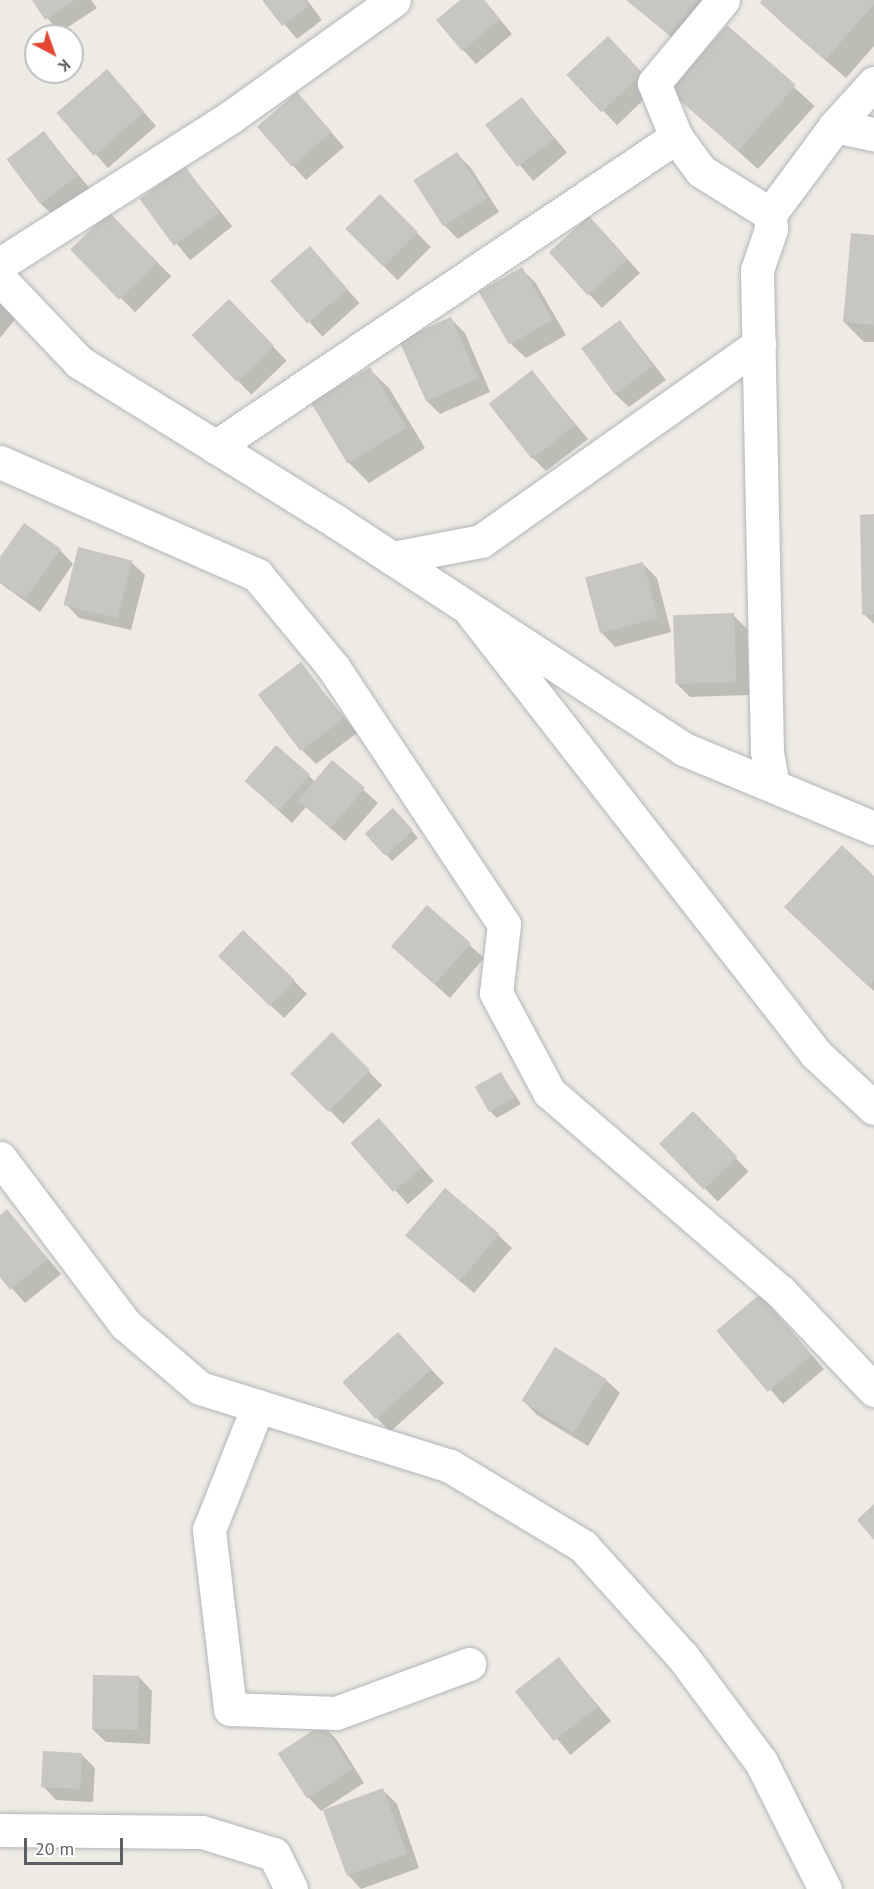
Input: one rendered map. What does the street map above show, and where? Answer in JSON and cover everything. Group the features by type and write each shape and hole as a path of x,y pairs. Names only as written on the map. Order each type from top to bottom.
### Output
{"street":[{"path":"0,264 232,116 394,0"},
{"path":"723,0 654,84 676,137 701,171 770,214"},
{"path":"773,786 767,751 758,270 771,229 770,214 835,126 874,83"},
{"path":"835,126 874,134"},
{"path":"215,447 676,137"},
{"path":"0,279 79,362 392,558 684,749 874,828"},
{"path":"392,558 481,541 759,344"},
{"path":"0,462 257,575 333,667 504,924 496,993 549,1092 781,1292 874,1390"},
{"path":"467,607 816,1054 874,1108"},
{"path":"0,1158 125,1324 201,1388 450,1466 583,1546 683,1657 760,1762 825,1889"},
{"path":"258,1406 209,1530 230,1709 336,1713 469,1664"},
{"path":"0,1830 202,1832 274,1854 291,1889"}],"building":[{"path":"32,0 75,0 45,20"},
{"path":"262,0 305,0 309,6 282,26"},
{"path":"460,0 484,0 500,19 462,51 436,20"},
{"path":"626,0 698,0 669,35"},
{"path":"762,0 874,0 874,4 825,60 760,3"},
{"path":"727,25 796,85 738,151 669,91"},
{"path":"608,36 643,73 601,112 566,75"},
{"path":"107,69 144,112 94,156 56,113"},
{"path":"297,92 332,132 292,167 257,127"},
{"path":"522,97 554,139 517,167 485,125"},
{"path":"44,131 78,176 40,204 6,159"},
{"path":"457,152 487,198 443,226 413,180"},
{"path":"185,166 219,213 174,246 140,199"},
{"path":"380,194 418,232 384,267 345,229"},
{"path":"109,212 158,262 119,300 70,250"},
{"path":"589,216 628,259 588,295 549,252"},
{"path":"851,233 874,235 874,325 843,322"},
{"path":"310,246 347,289 307,324 270,281"},
{"path":"522,267 552,320 509,345 479,292"},
{"path":"229,299 274,346 237,382 192,335"},
{"path":"451,317 478,378 426,401 399,340"},
{"path":"620,320 654,366 615,394 581,348"},
{"path":"370,367 407,428 347,463 311,403"},
{"path":"532,370 575,425 532,459 489,404"},
{"path":"874,514 874,614 862,615 860,515"},
{"path":"24,523 61,549 25,599 0,582 0,557"},
{"path":"78,547 132,561 118,619 63,605"},
{"path":"643,562 658,618 600,634 585,578"},
{"path":"734,613 736,682 675,684 673,615"},
{"path":"301,662 344,719 301,751 258,694"},
{"path":"276,745 310,775 278,811 245,781"},
{"path":"332,760 365,788 331,828 298,801"},
{"path":"393,808 413,830 385,856 365,833"},
{"path":"842,845 874,876 874,981 869,987 784,907"},
{"path":"427,905 471,943 435,985 391,947"},
{"path":"243,930 295,980 270,1006 218,956"},
{"path":"332,1032 370,1070 328,1112 290,1074"},
{"path":"501,1072 515,1097 489,1112 475,1087"},
{"path":"693,1111 737,1157 704,1190 659,1144"},
{"path":"379,1118 422,1167 393,1192 350,1143"},
{"path":"445,1188 499,1234 460,1281 405,1235"},
{"path":"7,1209 48,1259 10,1290 0,1277 0,1215"},
{"path":"760,1294 811,1355 768,1392 716,1331"},
{"path":"398,1332 431,1369 376,1419 342,1382"},
{"path":"555,1347 607,1379 573,1433 522,1400"},
{"path":"874,1504 874,1540 857,1520"},
{"path":"559,1657 598,1707 554,1741 515,1691"},
{"path":"93,1675 139,1676 138,1730 92,1729"},
{"path":"323,1724 352,1769 307,1799 278,1753"},
{"path":"43,1751 82,1753 80,1789 41,1787"},
{"path":"383,1788 407,1854 347,1876 323,1810"}]}
